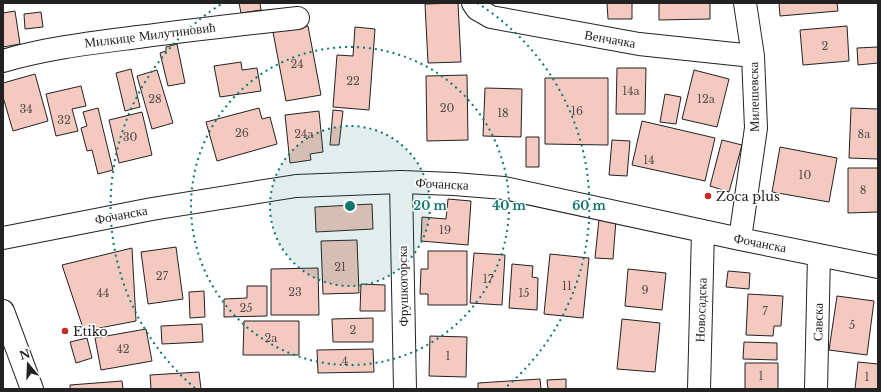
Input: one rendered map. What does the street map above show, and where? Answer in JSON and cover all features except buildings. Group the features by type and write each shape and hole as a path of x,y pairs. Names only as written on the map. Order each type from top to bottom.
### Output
{"street":[{"name":"Венчачка","path":"473,3 477,9 491,17 639,44 753,56"},
{"name":"Милешевска","path":"740,239 756,128 753,56 745,3"},
{"name":"Милкице Милутиновић","path":"3,62 27,54 76,45 298,18"},
{"name":"Фочанска","path":"3,238 152,209 296,186 401,182 504,188 878,267"},
{"name":"Фрушкогорска","path":"401,182 405,389"},
{"name":"Новосадска","path":"699,389 703,231"},
{"name":"Савска","path":"816,389 819,255"},
{"path":"3,311 32,389"}],"place":[{"name":"Zoca plus","path":"708,196"},
{"name":"Etiko","path":"65,331"}]}
